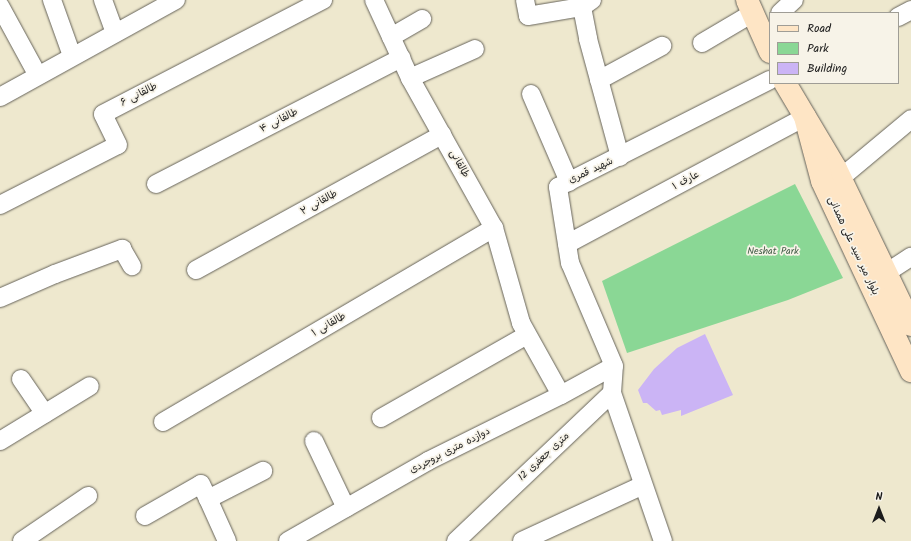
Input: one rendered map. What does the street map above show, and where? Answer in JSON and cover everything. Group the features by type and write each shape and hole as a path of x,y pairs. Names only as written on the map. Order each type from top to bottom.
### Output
{"main road":[{"path":"758,16 769,49"},
{"name":"بلوار میر سید علی همدانی","path":"786,84 805,117 818,170 834,184 886,273 911,325"},
{"name":"بلوار میر سید علی همدانی","path":"834,184 911,371"}],"street":[{"path":"52,0 72,56"},
{"path":"103,0 115,32"},
{"path":"0,97 37,74 176,0"},
{"name":"طالقانی ۶","path":"0,205 118,145 103,114 323,0"},
{"name":"طالقانی","path":"374,0 410,78 494,228 521,324 561,395"},
{"path":"525,0 528,16 587,4 588,39 620,157"},
{"path":"781,12 794,0"},
{"path":"0,6 37,74"},
{"path":"899,16 911,10"},
{"path":"702,43 758,16"},
{"path":"391,37 422,19"},
{"path":"599,80 662,46"},
{"path":"410,78 475,49"},
{"name":"طالقانی ۴","path":"156,184 401,58"},
{"name":"شهید قمری","path":"614,366 570,263 558,187 769,81"},
{"path":"531,94 569,182"},
{"name":"عارف ۱","path":"567,244 805,117"},
{"path":"834,184 911,119"},
{"name":"طالقانی ۲","path":"196,270 442,135"},
{"name":"طالقانی ۱","path":"163,422 494,228"},
{"path":"0,298 55,274 122,249 132,266"},
{"path":"886,273 911,257"},
{"path":"381,418 527,334"},
{"path":"614,366 612,393 663,541"},
{"name":"دوازده متری بروجردی","path":"288,541 428,461 561,395 614,366"},
{"path":"21,379 44,414"},
{"path":"0,441 90,386"},
{"name":"12 متری جعفری","path":"456,541 612,393"},
{"path":"314,441 346,508"},
{"path":"208,499 263,471"},
{"path":"145,516 200,484 227,541"},
{"path":"522,541 643,485"},
{"path":"22,541 88,496"}],"green space":[{"name":"Neshat Park","path":"795,184 843,278 788,300 627,353 602,281"}],"building":[{"path":"705,334 733,395 681,416 681,410 662,415 660,410 656,411 647,403 643,403 638,390 654,369 677,348"}]}
